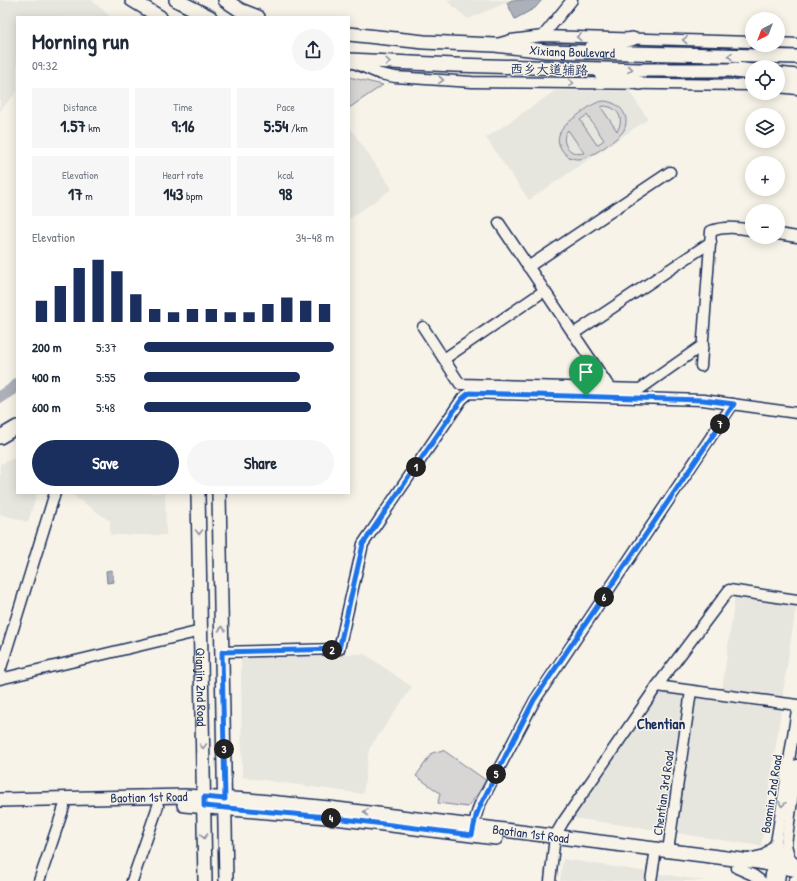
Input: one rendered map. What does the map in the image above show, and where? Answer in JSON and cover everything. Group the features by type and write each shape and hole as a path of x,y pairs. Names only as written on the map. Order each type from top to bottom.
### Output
{"highway":[{"path":"735,70 745,71"},
{"path":"785,76 797,77"}],"main road":[{"path":"131,0 146,16"},
{"path":"131,0 158,16"},
{"path":"201,0 204,16"},
{"path":"225,0 240,10 255,16"},
{"path":"183,5 204,16"},
{"name":"Xixiang Boulevard","path":"350,34 424,42 495,44 546,51 797,57"},
{"path":"572,52 632,39"},
{"name":"Xixiang Boulevard","path":"350,61 640,70 735,70"},
{"path":"570,68 640,83"},
{"path":"785,71 797,72"},
{"path":"0,437 16,428"},
{"path":"0,446 16,437"},
{"name":"Qianjin 2nd Road","path":"198,494 205,881"},
{"name":"Qianjin 2nd Road","path":"219,494 226,881"},
{"name":"Baotian 1st Road","path":"0,800 185,796 204,802 327,817 473,830 555,841 660,852 738,864 797,878"},
{"name":"Baotian 1st Road","path":"0,808 158,806 185,805 204,802"},
{"name":"Baotian 1st Road","path":"776,873 797,870"}],"street":[{"path":"543,36 572,0"},
{"path":"495,44 511,40 543,36 745,42"},
{"path":"785,43 797,44"},
{"name":"西乡大道辅路","path":"350,61 380,74 395,77 472,82 745,85"},
{"path":"785,88 797,89"},
{"path":"528,267 670,172"},
{"path":"499,223 610,388"},
{"path":"701,366 711,231 720,228 745,229"},
{"path":"785,235 797,236"},
{"path":"573,334 711,242"},
{"path":"444,359 544,291"},
{"path":"423,327 460,384 640,389 703,345"},
{"path":"222,652 339,649 363,544 462,399 469,393 703,400 797,413"},
{"path":"473,830 480,806 534,700 734,404"},
{"path":"0,671 55,494"},
{"path":"550,881 555,841 574,805 657,686 729,590 797,600"},
{"path":"0,679 201,631"},
{"path":"657,686 797,705"},
{"name":"Chentian 3rd Road","path":"651,881 660,852 691,691"},
{"name":"Baomin 2nd Road","path":"781,844 797,710"},
{"name":"Baomin 2nd Road","path":"776,873 797,765"},
{"path":"132,881 158,806"},
{"path":"39,881 64,807"},
{"path":"738,864 765,854 781,844 790,859 797,866"},
{"path":"738,864 760,881"},
{"path":"794,881 797,878"}],"shaded area":[{"path":"0,0 91,0 110,16 16,16 16,92 0,111"},
{"path":"446,0 512,0 468,19"},
{"path":"512,0 542,0 535,8 515,19 507,3"},
{"path":"350,77 383,85 350,107"},
{"path":"555,91 629,91 648,119 529,200 486,138"},
{"path":"609,102 622,110 626,119 624,130 596,153 578,159 569,157 562,150 559,144 558,138 560,133 572,119 595,104","holes":["604,106 613,109 619,114 620,122 617,131 601,107","587,115 604,140 597,145 580,120","568,130 584,153 574,153 570,150 565,143 565,134"]},
{"path":"350,127 392,189 350,218"},
{"path":"16,457 16,494 37,494 28,522 0,514 0,464"},
{"path":"71,494 165,494 166,535 110,535 110,521"},
{"path":"112,570 114,582 107,583 106,571"},
{"path":"735,597 796,606 782,699 722,690"},
{"path":"241,654 365,654 412,687 369,749 363,794 242,777"},
{"path":"660,692 685,696 665,831 573,818"},
{"path":"696,698 781,710 761,846 676,833"},
{"path":"443,750 487,781 468,807 438,803 440,793 416,776 432,753"},
{"path":"563,859 706,881 560,881"}],"waterway":[{"path":"0,397 16,385"}],"district":[{"name":"Chentian","path":"661,723"}],"route":[{"path":"469,393 586,396 703,400 734,404 534,700 480,806 472,835 327,817 204,806 204,797 225,799 222,652 339,649 363,544 462,399 469,393"}]}
